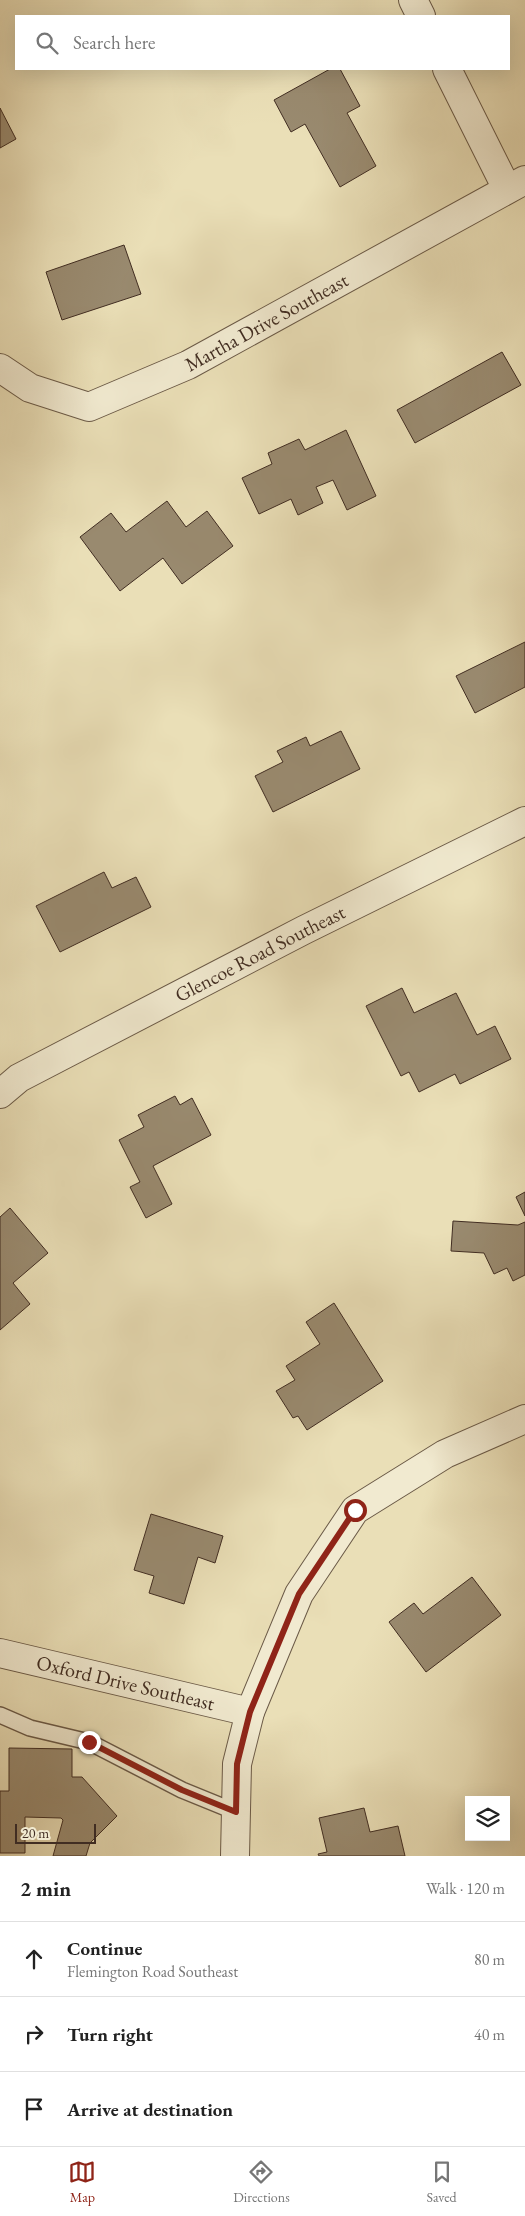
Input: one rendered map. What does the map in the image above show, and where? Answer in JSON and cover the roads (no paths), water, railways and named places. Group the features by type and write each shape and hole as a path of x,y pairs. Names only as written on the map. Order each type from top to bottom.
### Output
{"street":[{"path":"412,0 420,15"},
{"path":"448,70 516,184"},
{"name":"Martha Drive Southeast","path":"0,368 30,388 89,407 188,365 516,184"},
{"name":"Glencoe Road Southeast","path":"0,1094 19,1078 304,930 525,821"},
{"path":"235,1856 237,1764 250,1712 299,1594 355,1510 445,1454 525,1419"},
{"name":"Oxford Drive Southeast","path":"0,1653 250,1712"}],"lane":[{"path":"0,1715 30,1728 89,1742 182,1790 236,1812"}]}
